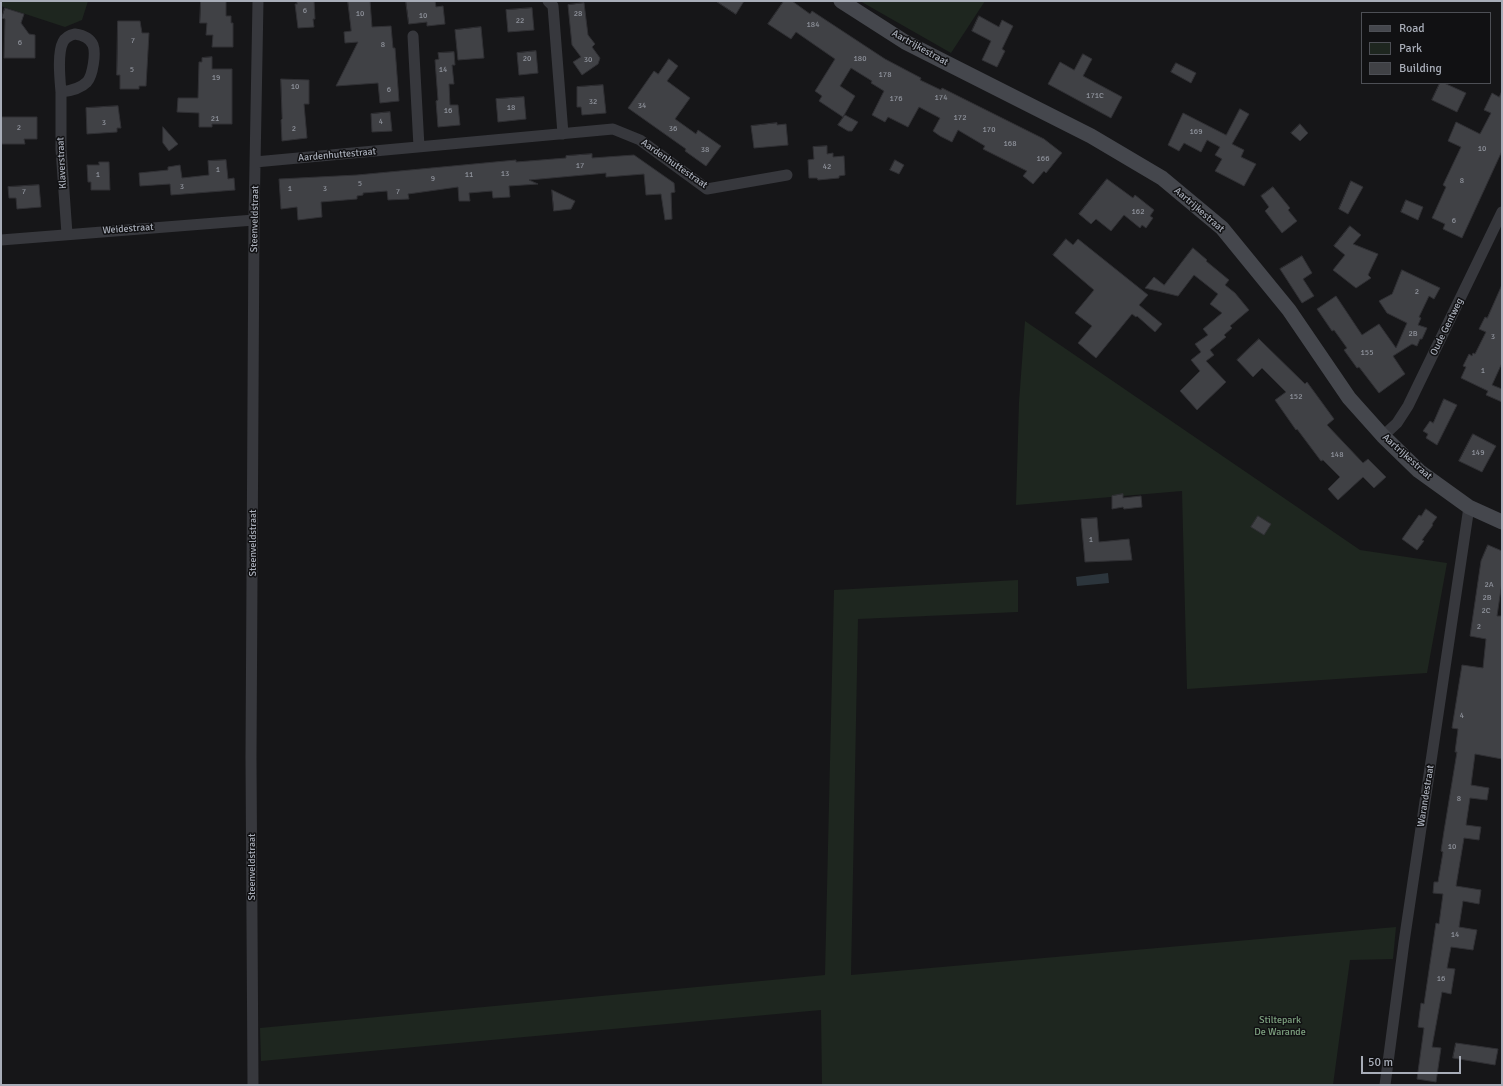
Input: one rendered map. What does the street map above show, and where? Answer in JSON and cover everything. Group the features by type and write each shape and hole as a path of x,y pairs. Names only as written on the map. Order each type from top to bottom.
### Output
{"street":[{"name":"Steenveldstraat","path":"253,1085 251,741 254,220 258,1"},
{"path":"548,1 553,6 563,134"},
{"name":"Aartrijkestraat","path":"841,1 905,42 1091,136 1162,178 1222,228 1289,310 1349,398 1383,436 1419,471 1469,507 1502,522"},
{"name":"Klaverstraat","path":"61,92 70,91 79,87 87,82 91,75 93,64 93,46 89,40 82,35 75,34 68,36 63,42 60,50 60,149 67,234"},
{"path":"413,36 419,147"},
{"name":"Aardenhuttestraat","path":"255,162 613,129 640,140 708,189 787,175"},
{"name":"Oude Gentweg","path":"1383,436 1397,423 1408,406 1502,212"},
{"name":"Weidestraat","path":"1,240 254,220"},
{"name":"Warandestraat","path":"1385,1085 1405,934 1469,507"}],"green space":[{"path":"1,1 88,1 82,20 65,27 1,6"},
{"path":"860,1 985,1 951,53"},
{"path":"1025,321 1360,550 1447,563 1427,673 1187,689 1182,491 1016,505 1019,402"},
{"name":"Stiltepark De Warande","path":"1018,580 1018,612 858,619 851,975 1396,927 1393,959 1350,960 1333,1085 822,1085 821,1010 261,1061 260,1028 825,975 834,590"}],"shaded area":[{"path":"1108,573 1109,583 1077,586 1076,577"}],"building":[{"path":"201,1 226,1 226,16 231,16 231,23 233,23 233,47 212,47 213,35 206,35 207,23 200,23"},
{"path":"297,1 314,1 314,27 298,28 295,4 297,4"},
{"path":"348,1 370,1 372,27 391,26 393,48 395,48 399,101 380,103 378,83 336,86 358,42 345,43 344,32 351,31"},
{"path":"406,1 435,1 436,7 443,6 445,24 427,26 427,22 409,24"},
{"path":"716,1 744,1 736,14"},
{"path":"784,1 792,1 810,14 812,11 885,59 921,78 920,80 941,90 942,88 1044,139 1062,153 1046,173 1044,171 1033,184 1023,176 1027,171 983,149 985,146 958,130 952,142 940,136 933,131 940,118 919,107 908,127 888,117 885,122 872,115 884,91 871,83 872,81 851,68 840,86 855,96 843,117 819,101 822,96 815,91 835,59 796,32 791,39 768,24"},
{"path":"584,3 588,35 595,44 592,47 600,58 598,64 582,75 573,62 581,57 572,45 568,5"},
{"path":"5,8 24,14 21,23 29,34 35,35 35,58 4,58 5,19 2,18"},
{"path":"532,8 534,30 508,32 506,10"},
{"path":"979,16 999,27 1002,20 1013,26 1002,49 1005,51 997,67 982,60 991,41 972,31"},
{"path":"118,21 140,21 142,33 149,33 146,86 139,86 139,89 120,89 120,75 117,75"},
{"path":"481,27 484,58 458,60 455,30"},
{"path":"536,51 538,73 519,75 517,53"},
{"path":"454,52 455,65 452,65 454,84 449,84 450,105 458,105 460,125 438,127 436,101 438,100 435,60 439,59 438,53"},
{"path":"1083,54 1092,59 1083,76 1122,97 1111,118 1048,84 1060,62 1074,70"},
{"path":"212,57 212,69 232,69 232,124 212,124 212,127 199,127 199,113 177,112 178,98 198,98 199,62 202,62 202,58"},
{"path":"669,59 678,66 667,81 690,98 675,119 696,134 698,130 721,146 706,166 685,151 686,149 628,108 654,71 658,74"},
{"path":"1176,63 1196,73 1191,83 1171,72"},
{"path":"281,79 309,80 309,104 304,104 307,138 282,141"},
{"path":"1440,84 1446,84 1466,93 1457,112 1432,100"},
{"path":"603,85 606,113 582,115 581,107 577,107 577,87"},
{"path":"1502,91 1502,151 1462,238 1443,229 1445,224 1432,218 1446,187 1443,185 1461,147 1448,141 1456,122 1480,134 1491,113 1484,110 1492,93 1499,97"},
{"path":"524,97 526,119 498,122 496,99"},
{"path":"118,106 121,128 117,128 117,132 87,134 86,108"},
{"path":"1240,109 1249,114 1232,144 1244,150 1241,157 1256,164 1244,186 1215,171 1222,159 1215,155 1220,147 1207,140 1201,152 1184,143 1179,151 1168,145 1183,113 1226,135"},
{"path":"390,112 392,131 372,132 371,114"},
{"path":"845,115 858,122 852,131 848,131 838,125"},
{"path":"1,117 37,117 37,139 24,139 25,144 2,144"},
{"path":"777,123 777,125 786,124 788,145 754,148 751,126"},
{"path":"1300,124 1308,133 1300,141 1291,133"},
{"path":"163,127 178,144 169,151 163,143"},
{"path":"827,146 827,154 833,153 833,157 844,156 845,175 839,176 839,178 818,180 817,178 809,178 808,160 814,159 813,147"},
{"path":"592,154 592,158 634,155 674,183 675,192 671,193 672,219 665,220 661,194 646,195 644,174 606,177 606,173 529,180 538,184 509,186 510,197 493,198 492,191 469,193 470,201 459,201 458,187 408,194 409,199 388,200 387,191 363,193 363,195 357,196 357,199 321,202 322,217 298,220 297,207 281,209 279,179 357,175 516,160 516,162 566,158 566,156"},
{"path":"226,160 228,179 234,178 235,190 171,195 170,184 140,186 139,173 168,170 168,167 180,165 182,178 209,175 208,161"},
{"path":"895,160 904,165 899,174 890,170"},
{"path":"99,162 109,162 110,190 91,190 91,182 88,182 87,165 99,165"},
{"path":"1107,179 1133,198 1135,195 1154,210 1150,216 1153,218 1146,228 1142,225 1140,228 1124,215 1111,231 1096,219 1091,224 1079,214"},
{"path":"1351,181 1363,187 1348,214 1339,209"},
{"path":"39,185 41,207 17,209 16,198 9,198 8,187"},
{"path":"1273,187 1290,208 1288,210 1297,221 1282,233 1265,211 1269,207 1261,196"},
{"path":"552,190 575,201 571,209 554,211"},
{"path":"1406,200 1423,207 1418,220 1401,212"},
{"path":"1350,226 1361,235 1353,244 1378,254 1368,275 1371,278 1356,288 1333,270 1345,255 1334,246"},
{"path":"1066,239 1073,245 1078,239 1148,295 1139,305 1162,324 1155,332 1137,316 1136,317 1132,314 1096,358 1078,343 1092,326 1075,313 1094,290 1053,255"},
{"path":"1193,248 1229,280 1225,285 1235,293 1249,310 1230,326 1232,328 1224,335 1226,337 1210,350 1214,355 1206,361 1226,382 1197,410 1180,391 1200,371 1191,360 1201,352 1195,344 1208,335 1203,329 1222,313 1210,304 1218,294 1194,275 1178,296 1145,288 1154,277 1164,285"},
{"path":"1302,256 1312,273 1303,279 1314,296 1302,303 1280,269"},
{"path":"1402,270 1440,288 1434,299 1429,296 1419,317 1421,318 1418,325 1427,328 1422,339 1420,339 1417,346 1412,344 1393,356 1405,374 1379,393 1359,367 1357,368 1344,350 1347,348 1334,330 1332,331 1317,309 1336,296 1362,335 1379,324 1396,348 1407,323 1387,313 1379,301 1392,294"},
{"path":"1502,285 1502,363 1492,385 1502,389 1502,402 1486,395 1488,391 1461,378 1466,367 1463,366 1469,354 1472,356 1473,353 1475,354 1486,332 1479,329 1485,317 1487,318"},
{"path":"1259,339 1305,384 1307,382 1334,419 1327,425 1363,463 1368,459 1386,477 1374,488 1363,477 1338,500 1328,489 1340,477 1323,460 1321,461 1297,429 1296,430 1275,400 1286,392 1262,368 1253,377 1237,360"},
{"path":"1444,399 1457,405 1437,445 1426,438 1428,434 1423,431 1430,421 1433,423"},
{"path":"1473,434 1496,446 1482,472 1459,461"},
{"path":"1123,494 1123,498 1141,496 1142,507 1124,509 1123,507 1112,509 1112,496"},
{"path":"1426,509 1437,517 1422,540 1424,541 1417,550 1402,539 1419,515 1421,516"},
{"path":"1258,516 1271,524 1264,535 1251,527"},
{"path":"1097,518 1099,542 1129,539 1132,560 1085,562 1081,519"},
{"path":"1488,545 1502,551 1502,582 1497,616 1502,616 1502,759 1475,754 1471,785 1489,788 1487,800 1470,798 1466,825 1481,827 1479,840 1464,838 1456,886 1481,890 1479,904 1463,901 1459,927 1477,930 1473,950 1451,947 1447,968 1455,969 1451,994 1442,992 1432,1047 1441,1048 1436,1082 1417,1079 1424,1028 1418,1027 1421,1003 1424,1004 1436,923 1439,924 1443,894 1433,893 1434,882 1438,882 1443,852 1441,851 1457,752 1455,752 1458,729 1452,728 1462,665 1483,668 1486,639 1470,636 1481,561"},
{"path":"1456,1043 1498,1049 1495,1065 1453,1058"}]}
